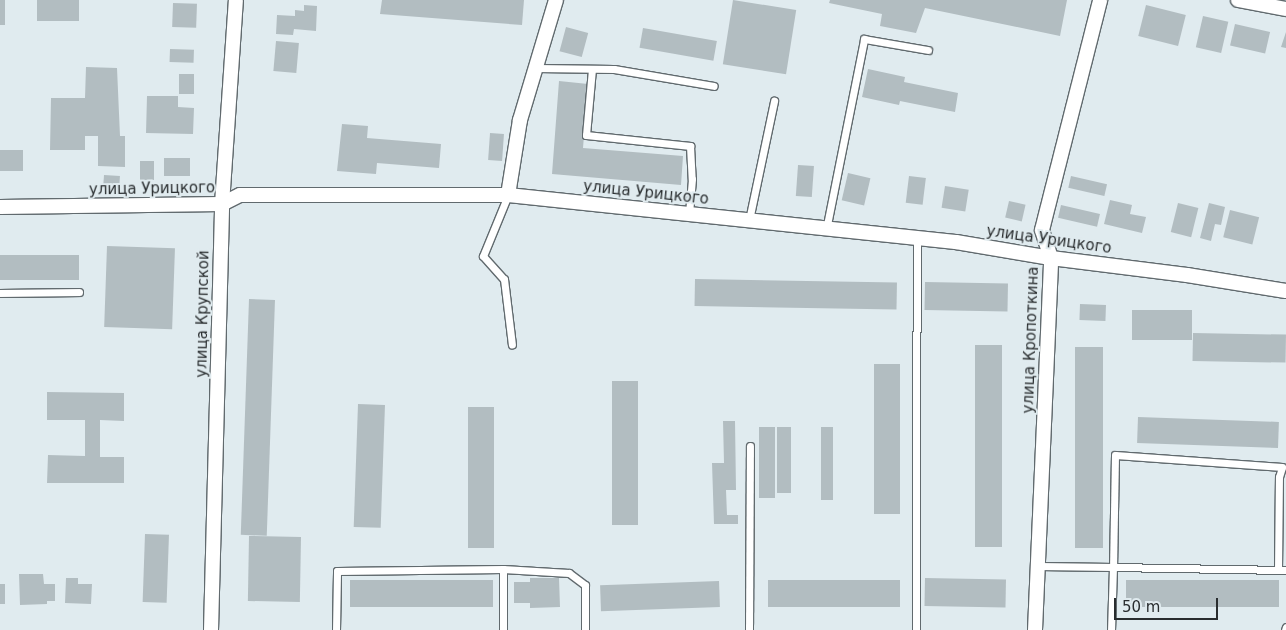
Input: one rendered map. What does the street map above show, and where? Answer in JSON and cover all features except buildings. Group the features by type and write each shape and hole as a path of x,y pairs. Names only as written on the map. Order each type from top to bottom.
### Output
{"street":[{"name":"улица Крупской","path":"211,630 222,204 236,0"},
{"path":"508,195 520,120 556,0"},
{"name":"улица Кропоткина","path":"1035,630 1051,258 1042,230 1100,0"},
{"path":"1238,0 1286,9"},
{"name":"улица Урицкого","path":"0,207 222,204 240,195 508,195 749,220 826,230 917,237 1286,291"}],"lane":[{"path":"826,230 864,38 928,50"},
{"path":"536,68 614,69 714,86"},
{"path":"592,69 586,135 690,146 692,178 689,214"},
{"path":"749,220 774,101"},
{"path":"508,195 483,256 504,279 512,345"},
{"path":"916,630 917,237"},
{"path":"0,293 79,292"},
{"path":"749,630 750,446"},
{"path":"1111,630 1115,455 1284,465 1278,477 1278,570"},
{"path":"1038,566 1286,570"},
{"path":"336,630 337,571 503,569 570,573 585,585 585,630"},
{"path":"503,569 503,630"}]}
